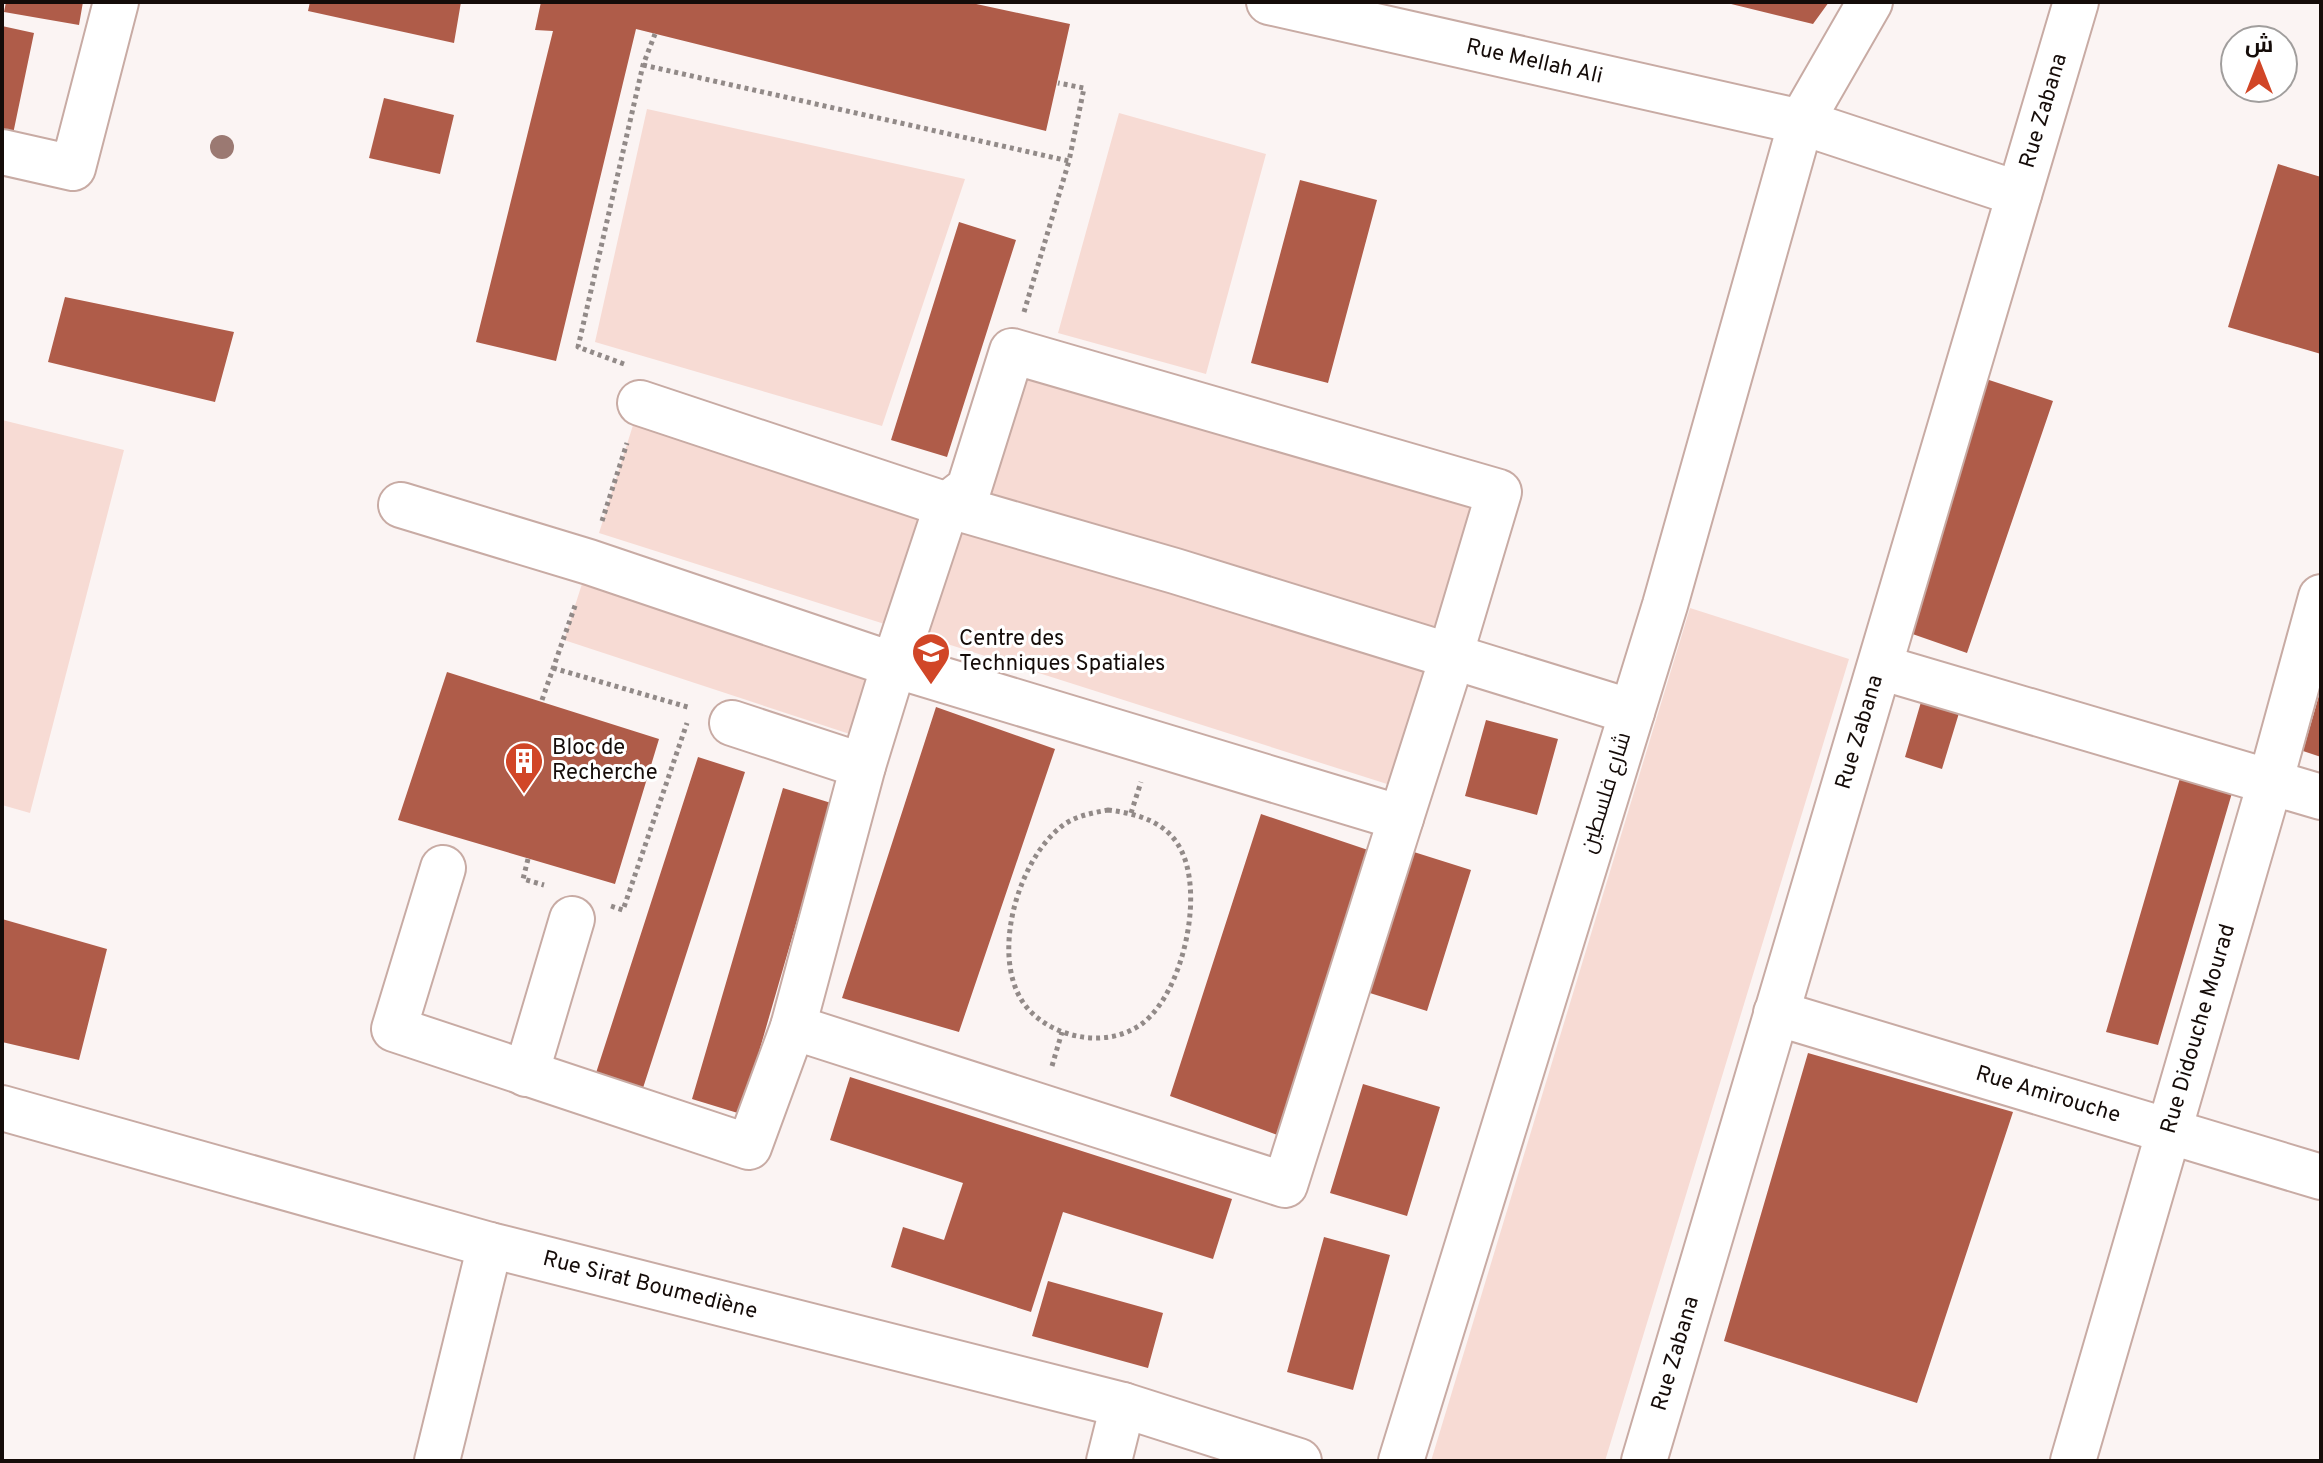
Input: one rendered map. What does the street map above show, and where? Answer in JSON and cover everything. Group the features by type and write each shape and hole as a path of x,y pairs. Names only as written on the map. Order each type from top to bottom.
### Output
{"street":[{"path":"2,152 73,168 116,2"},
{"name":"Rue Mellah Ali","path":"1269,2 1801,122 2019,194"},
{"name":"شارع فلسطين","path":"1401,1461 1665,605 1801,122 1870,2"},
{"name":"Rue Zabana","path":"1644,1461 2076,2"},
{"path":"443,868 394,1029 749,1147 793,1027 863,766 894,665 947,505 969,488 1012,351 1499,492 1453,655 1285,1185 793,1027"},
{"path":"640,403 947,505 1453,655 1632,712"},
{"path":"401,505 589,562 894,665 1401,818"},
{"name":"Rue Didouche Mourad","path":"2073,1461 2321,597"},
{"path":"1880,667 2321,797"},
{"path":"732,723 863,766"},
{"path":"526,1074 577,904"},
{"name":"Rue Amirouche","path":"1776,1013 2321,1177"},
{"name":"Rue Sirat Boumediène","path":"2,1108 490,1245 1123,1405 1299,1461"},
{"path":"437,1461 490,1245"},
{"path":"1109,1461 1123,1405"}],"path":[{"path":"542,700 640,403 647,372 578,347 643,65 655,34"},
{"path":"643,65 1069,161"},
{"path":"1012,351 1069,161 1084,88 1058,83"},
{"path":"528,859 523,879 577,904 623,910 692,709 553,668"},
{"path":"1108,810 1131,813 1156,823 1176,841 1185,860 1191,885 1184,947 1159,1005 1143,1023 1121,1035 1091,1038 1062,1032 1032,1013 1021,1000 1009,946 1017,892 1043,844 1063,825 1085,814 1108,810"}],"shaded area":[{"path":"647,109 965,179 882,426 595,342"},
{"path":"1119,113 1266,154 1206,374 1058,333"},
{"path":"1012,351 1499,492 1456,636 969,488"},
{"path":"640,403 1453,655 1409,791 599,533"},
{"path":"2,420 124,450 30,813 2,805"},
{"path":"589,562 894,665 871,741 564,640"},
{"path":"1690,608 1849,659 1605,1461 1431,1461"}],"building":[{"path":"6,2 83,2 79,25 4,12"},
{"path":"310,2 461,2 454,43 308,11"},
{"path":"541,2 967,2 1070,24 1046,131 636,29 556,361 476,342 553,31 535,30"},
{"path":"1723,2 1829,2 1813,24"},
{"path":"2,26 34,33 13,134 2,132"},
{"path":"384,98 454,115 440,174 369,158"},
{"path":"2278,164 2321,177 2321,354 2228,327"},
{"path":"1300,180 1377,200 1328,383 1251,363"},
{"path":"959,222 1016,240 947,457 891,440"},
{"path":"65,297 234,332 215,402 48,362"},
{"path":"1986,379 2053,401 1967,653 1901,630"},
{"name":"Bloc de Recherche","path":"447,672 659,739 615,884 398,820"},
{"path":"2321,692 2321,757 2303,751"},
{"path":"1921,702 1959,713 1942,769 1905,757"},
{"path":"936,707 1055,749 959,1032 842,998"},
{"path":"1486,720 1558,739 1537,815 1465,796"},
{"path":"698,757 745,772 643,1088 596,1073"},
{"path":"2180,778 2232,793 2158,1045 2106,1032"},
{"path":"783,788 831,803 741,1114 692,1099"},
{"path":"1261,814 1368,850 1280,1136 1170,1096"},
{"path":"1398,847 1471,870 1427,1011 1354,988"},
{"path":"2,919 107,949 79,1060 2,1042"},
{"path":"1808,1053 2013,1112 1917,1403 1724,1341"},
{"path":"850,1077 1232,1199 1213,1259 1063,1212 1031,1312 891,1267 903,1227 944,1240 963,1183 830,1140"},
{"path":"1363,1084 1440,1107 1407,1216 1330,1193"},
{"path":"1324,1237 1390,1255 1353,1390 1287,1372"},
{"path":"1048,1281 1163,1313 1148,1368 1032,1336"}],"place":[{"name":"Centre des Techniques Spatiales","path":"931,686"},
{"name":"Bloc de Recherche","path":"524,795"}]}
